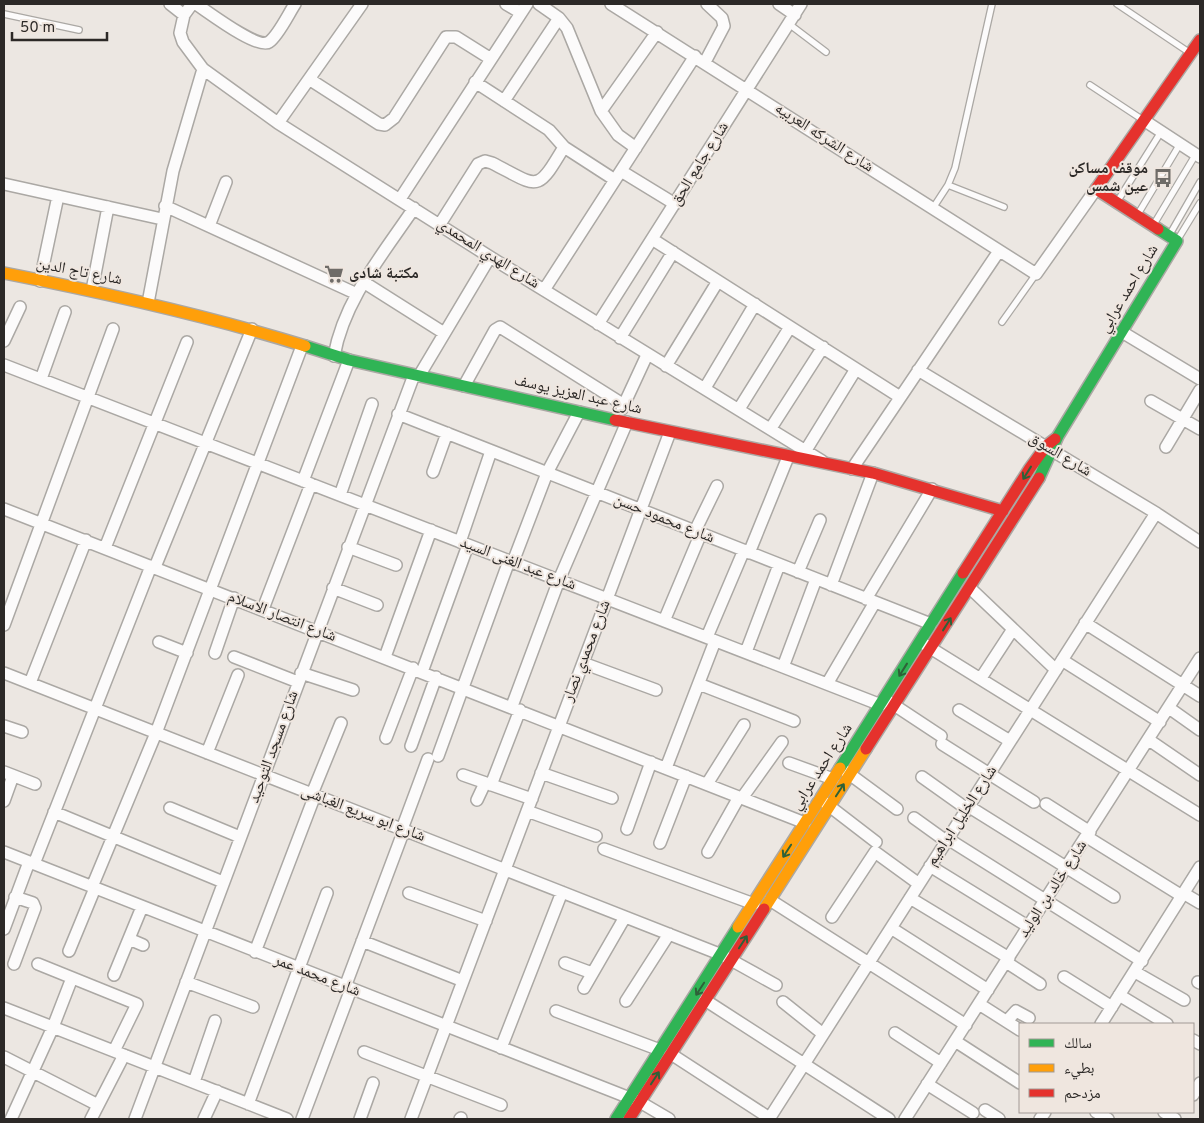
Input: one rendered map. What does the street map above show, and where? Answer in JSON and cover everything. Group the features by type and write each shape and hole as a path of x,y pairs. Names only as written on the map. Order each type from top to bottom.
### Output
{"street":[{"path":"170,4 184,15 192,4"},
{"path":"196,4 248,38 263,44 268,43 273,38 295,4"},
{"path":"278,123 362,4"},
{"path":"400,199 524,8 506,4"},
{"path":"539,4 559,18 567,28 601,111 618,135 636,148"},
{"name":"شارع الشركه العربيه","path":"611,4 1036,274"},
{"path":"544,290 636,148 724,26 722,18 707,4"},
{"path":"780,4 792,19"},
{"name":"شارع جامع الحق","path":"598,324 801,4"},
{"name":"شارع الهدي المحمدي","path":"184,15 180,27 181,38 203,69 278,123 620,338 706,388 829,465"},
{"path":"504,100 559,18"},
{"path":"601,111 657,32"},
{"path":"309,79 379,124 385,125 394,118 446,37 456,37 491,58"},
{"path":"1036,274 1200,40"},
{"path":"148,303 165,206 182,137 203,69"},
{"path":"475,82 549,130 564,146 674,204"},
{"path":"1145,121 1198,155"},
{"path":"440,224 478,164 485,161 492,163 534,182 542,180 547,175 564,146"},
{"path":"209,226 226,182"},
{"path":"4,184 162,219"},
{"name":"شارع احمد عرابي","path":"666,1052 705,1000 754,904 931,624 1003,512 1058,436 1122,332 1172,238 1096,189"},
{"path":"40,281 58,196"},
{"path":"165,206 357,294"},
{"path":"92,290 108,207"},
{"path":"334,356 338,334 357,294 414,208"},
{"path":"652,239 900,397"},
{"path":"852,469 999,251"},
{"path":"620,338 673,252"},
{"name":"شارع مسجد التوحيد","path":"135,1119 398,414 416,375 490,257"},
{"name":"شارع تاج الدين","path":"4,273 148,303"},
{"path":"666,366 718,281"},
{"path":"365,283 444,333"},
{"name":"شارع عبد العزيز يوسف","path":"148,303 252,329 349,360 670,432 873,473 932,489 1003,512"},
{"path":"706,388 755,304"},
{"path":"4,341 20,307"},
{"path":"41,380 65,312"},
{"path":"464,386 495,330 500,327 624,404"},
{"path":"739,409 790,327"},
{"path":"4,625 113,329"},
{"path":"4,929 15,897 54,812 94,708 252,329"},
{"path":"1122,332 1200,379"},
{"path":"105,548 187,342"},
{"path":"68,951 156,733 302,346"},
{"path":"771,428 822,347"},
{"path":"478,800 488,784 559,580 622,421 624,404 647,354"},
{"path":"263,609 349,360"},
{"name":"شارع عبد الغنى السيد","path":"4,364 154,424 827,684 895,705 989,773 1040,803 1182,895 1200,903"},
{"path":"806,450 856,369"},
{"name":"شارع السوق","path":"918,370 1050,448 1200,542"},
{"path":"1166,447 1200,390"},
{"path":"1151,401 1200,429"},
{"path":"340,495 372,404"},
{"path":"302,1119 348,988 362,941 403,830 464,688 511,561 547,473 579,412"},
{"name":"شارع محمود حسن","path":"398,414 931,624"},
{"name":"شارع محمدي نصار","path":"411,1119 670,432"},
{"path":"433,472 447,433"},
{"name":"شارع احمد عرابي","path":"616,1119 635,1100 727,958 770,900 1042,474 1050,448"},
{"path":"386,738 418,670 464,543 491,451"},
{"path":"666,768 699,684 711,639 746,552 788,457"},
{"path":"831,585 873,473"},
{"path":"664,621 716,486"},
{"path":"827,684 932,489"},
{"name":"شارع انتصار الاسلام","path":"4,508 806,823"},
{"name":"شارع الخليل ابراهيم","path":"770,1119 1156,513"},
{"path":"798,572 820,520"},
{"path":"385,657 431,530"},
{"path":"30,683 86,540"},
{"path":"348,547 396,565"},
{"path":"746,652 779,565"},
{"path":"783,667 816,579"},
{"path":"333,588 377,605"},
{"path":"970,588 1012,629 1059,665 1160,722"},
{"path":"215,653 234,598"},
{"path":"1085,623 1200,696"},
{"path":"981,678 1012,629"},
{"path":"921,641 1200,815"},
{"path":"159,642 186,653"},
{"path":"234,657 299,677 353,690"},
{"name":"شارع خالد بن الوليد","path":"905,1119 1200,658"},
{"path":"583,663 656,690"},
{"name":"شارع ابو سريع الغباشى","path":"4,673 669,934 727,958 776,985"},
{"path":"207,752 238,674"},
{"path":"411,746 436,677"},
{"path":"699,684 794,721"},
{"path":"1169,708 1200,730"},
{"path":"959,710 1010,741"},
{"path":"255,952 340,722"},
{"path":"706,784 744,725"},
{"path":"4,726 22,732"},
{"path":"1149,740 1200,775"},
{"path":"708,852 741,797 782,742"},
{"path":"627,828 651,762"},
{"path":"789,763 833,779"},
{"path":"840,768 897,809"},
{"path":"541,773 612,798"},
{"path":"4,801 9,774 35,784"},
{"path":"463,775 532,799"},
{"path":"660,842 686,776"},
{"path":"922,777 1114,897"},
{"path":"820,799 876,842"},
{"path":"170,808 240,837"},
{"path":"527,811 596,836"},
{"path":"54,812 223,882"},
{"path":"914,818 1142,961"},
{"path":"604,849 754,904"},
{"name":"شارع محمد عمر","path":"4,852 635,1100 669,1119"},
{"path":"832,917 875,852 919,884"},
{"path":"930,866 1029,927"},
{"path":"1102,1023 1200,866"},
{"path":"501,1048 562,892"},
{"path":"254,1119 253,1106 299,969 327,893"},
{"path":"410,893 486,921"},
{"path":"14,964 35,908 33,903 15,897"},
{"path":"910,898 1007,960 1040,984"},
{"path":"770,900 966,1025"},
{"path":"114,975 142,907"},
{"path":"584,988 625,917"},
{"path":"891,928 988,990"},
{"path":"626,1001 669,934"},
{"path":"129,939 143,945"},
{"path":"362,941 463,981"},
{"path":"565,963 592,973"},
{"path":"38,964 137,1004 91,1119"},
{"path":"1134,972 1184,1000"},
{"path":"1064,977 1112,1007"},
{"path":"11,1119 53,1027 72,978"},
{"path":"186,982 253,1007"},
{"path":"1120,996 1165,1023"},
{"path":"705,1000 889,1119"},
{"path":"783,1002 823,1034"},
{"path":"979,1004 1019,1029"},
{"path":"4,1008 288,1119"},
{"path":"556,1011 666,1052 770,1119"},
{"path":"1007,1021 1016,1011 1029,1018"},
{"path":"194,1082 215,1021"},
{"path":"895,1033 941,1063"},
{"path":"955,1041 1019,1082"},
{"path":"364,1052 501,1105"},
{"path":"4,1056 98,1105"},
{"path":"360,1119 374,1083"},
{"path":"927,1084 973,1113"},
{"path":"204,1119 216,1091"},
{"name":"شارع احمد عرابي","path":"629,1119 635,1100"},
{"path":"985,1110 999,1119"}],"lane":[{"path":"933,208 948,184 957,160 992,4"},
{"path":"1117,4 1191,54"},
{"path":"4,14 79,30"},
{"path":"792,19 826,52"},
{"path":"1090,85 1145,121"},
{"path":"1117,202 1161,132"},
{"path":"1137,215 1180,144"},
{"path":"1153,226 1198,155"},
{"path":"1172,238 1200,182"},
{"path":"948,184 1004,207"},
{"path":"1172,238 1200,203"},
{"path":"1002,322 1036,274"}],"traffic: fast":[{"path":"1039,478 1058,436 1177,241 1158,229"},
{"path":"305,346 349,360 615,420"},
{"path":"840,768 963,573"},
{"path":"616,1119 738,927"}],"traffic: slow":[{"path":"4,273 156,305 231,324 305,346"},
{"path":"764,909 866,749"},
{"path":"738,927 840,768"}],"traffic: jam":[{"path":"1158,229 1096,189 1200,40"},
{"path":"615,420 873,473 1003,511"},
{"path":"963,573 1030,468 1046,446 1055,439"},
{"path":"866,749 1039,478"},
{"path":"629,1119 764,909"}],"place":[{"name":"موقف مساكن عين شمس","path":"1163,178"},
{"name":"مكتبة شادى","path":"334,274"}]}
